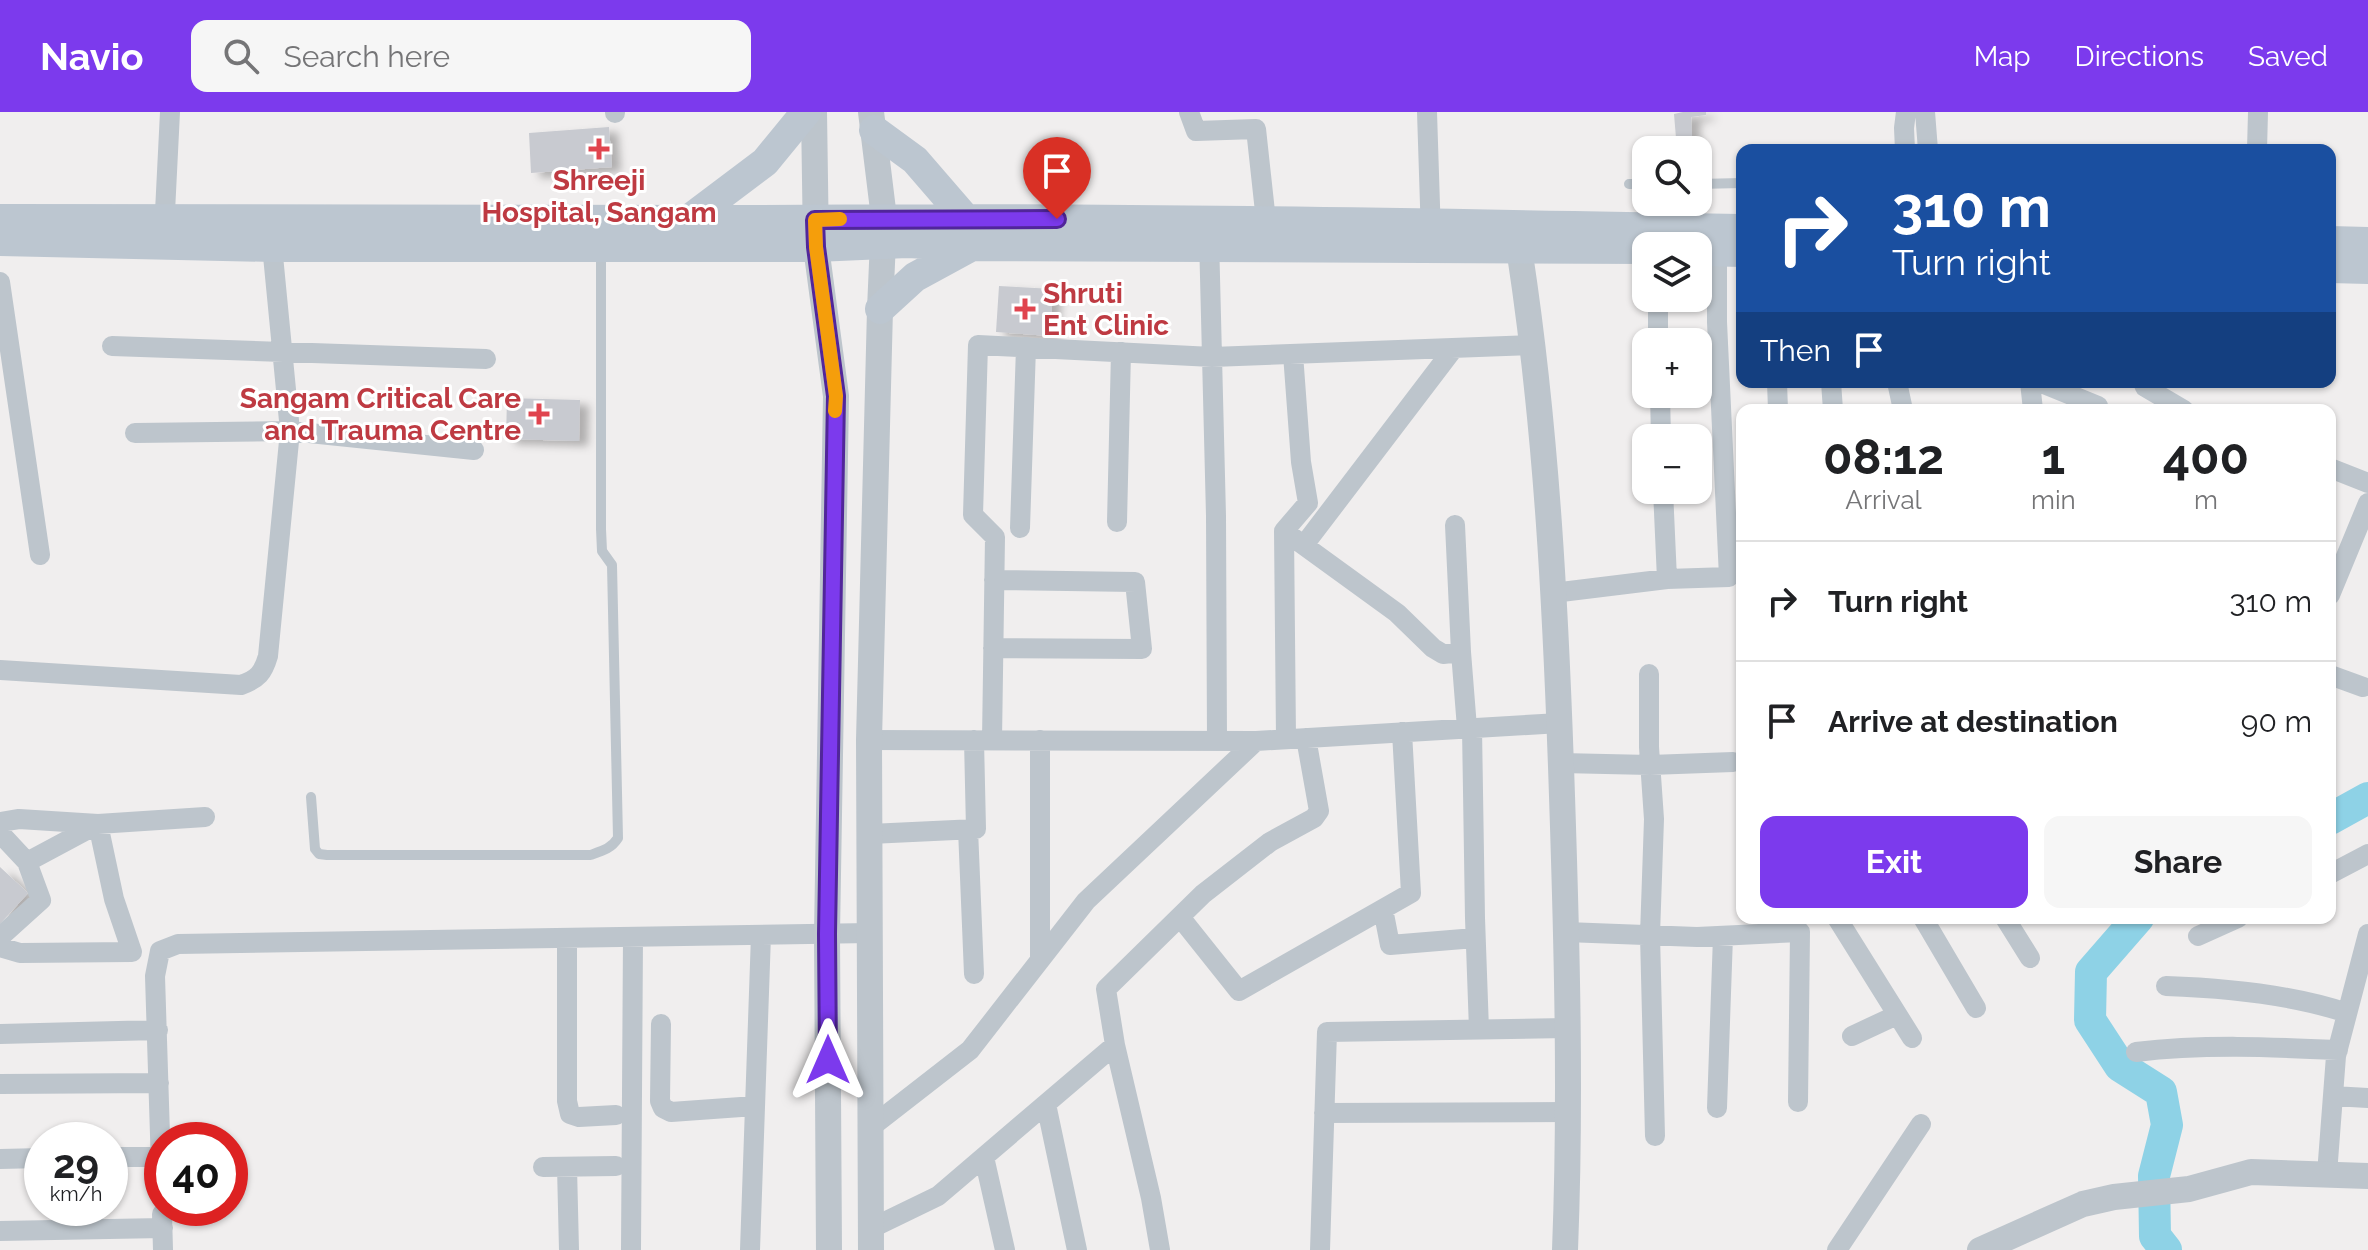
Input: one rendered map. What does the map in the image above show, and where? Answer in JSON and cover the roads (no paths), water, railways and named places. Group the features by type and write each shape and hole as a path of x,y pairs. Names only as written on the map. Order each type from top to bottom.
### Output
{"main road":[{"path":"688,220 765,162 806,112"},
{"path":"873,121 915,160 969,232"},
{"path":"0,219 164,232"},
{"path":"271,233 688,220 816,234"},
{"path":"1209,234 1266,221 1431,235 1519,248 1632,249"},
{"path":"0,241 164,232 271,233 601,247 884,232 1431,235 1736,229"},
{"path":"880,309 969,232"},
{"path":"2336,241 2368,242"},
{"path":"2336,268 2368,269"}],"street":[{"path":"164,232 170,112"},
{"path":"814,112 816,234 836,396 827,934 829,1250"},
{"path":"1189,112 1196,131 1256,129 1266,221"},
{"path":"1427,112 1431,235"},
{"path":"1905,144 1906,112"},
{"path":"1925,112 1928,144"},
{"path":"2257,144 2258,112"},
{"path":"872,1239 869,740 884,232 873,121"},
{"path":"0,670 241,685 257,679 264,670 268,656 290,431 271,233"},
{"path":"1209,234 1216,516 1217,741"},
{"path":"1519,248 1534,345 1560,723 1568,1112 1565,1250"},
{"path":"1553,593 1667,579 1735,580 1717,322 1719,251"},
{"path":"0,282 40,555"},
{"path":"870,834 976,829 993,648 995,537 973,515 978,345 1212,357 1534,345"},
{"path":"112,346 486,359"},
{"path":"1020,528 1026,347"},
{"path":"1304,545 1454,348"},
{"path":"1117,522 1121,352"},
{"path":"1160,1250 1115,1045 1106,989 1203,894 1270,842 1314,818 1319,811 1296,738 1284,531 1308,503 1301,462 1293,354"},
{"path":"2054,388 2093,404"},
{"path":"2147,388 2174,404"},
{"path":"135,433 290,431 474,450"},
{"path":"2336,470 2368,483"},
{"path":"2336,580 2368,503"},
{"path":"1664,504 1667,579"},
{"path":"1455,525 1461,652 1470,728 1479,1030"},
{"path":"1284,531 1397,613 1433,648 1443,654 1461,652"},
{"path":"993,648 1142,649 1135,582 994,580"},
{"path":"1649,674 1654,819 1650,935 1655,1136"},
{"path":"2336,676 2366,683"},
{"path":"869,740 1256,741 1560,723"},
{"path":"1180,917 1239,991 1411,893 1402,732"},
{"path":"1040,740 1040,960"},
{"path":"871,1127 970,1050 1086,901 1256,741"},
{"path":"1561,763 1650,765 1733,762"},
{"path":"0,822 19,819 98,824 205,817"},
{"path":"27,862 98,824"},
{"path":"98,824 114,899 132,952 155,976"},
{"path":"968,829 974,974"},
{"path":"0,833 27,862 41,900 0,937"},
{"path":"2336,871 2368,854"},
{"path":"1383,909 1390,945 1475,938"},
{"path":"1841,924 1912,1038"},
{"path":"1927,924 1976,1008"},
{"path":"2009,924 2030,958"},
{"path":"2198,936 2225,924"},
{"path":"1566,932 1723,936 1804,925 1798,1102"},
{"path":"160,1122 155,976 160,951 178,944 870,933"},
{"path":"2327,1174 2338,1050 2368,934"},
{"path":"750,1250 761,935"},
{"path":"1717,1108 1723,936"},
{"path":"631,1250 633,937"},
{"path":"567,938 567,1101 570,1114 579,1117 616,1115"},
{"path":"0,947 20,953 132,952"},
{"path":"2166,986 2216,988 2326,1006 2347,1013"},
{"path":"1852,1036 1897,1015"},
{"path":"661,1024 660,1101 663,1108 671,1112 755,1106"},
{"path":"1320,1250 1327,1032 1567,1028"},
{"path":"0,1034 158,1030"},
{"path":"872,1239 938,1196 1115,1045"},
{"path":"2136,1052 2266,1046 2338,1050"},
{"path":"0,1084 159,1083"},
{"path":"2333,1096 2368,1098"},
{"path":"1046,1104 1077,1250"},
{"path":"1324,1113 1568,1112"},
{"path":"1837,1250 1921,1124"},
{"path":"984,1157 1005,1250"},
{"path":"0,1159 24,1158"},
{"path":"543,1167 616,1166"},
{"path":"567,1167 569,1250"},
{"path":"1980,1250 2083,1204 2114,1197 2189,1189 2251,1172 2368,1176"},
{"path":"0,1231 144,1219"},
{"path":"162,1226 163,1250"}],"lane":[{"path":"1712,184 1736,183"},
{"path":"311,797 315,849 319,854 590,855 613,846 618,838 612,565 602,551 601,529 601,247"}],"waterway":[{"path":"2336,816 2368,798"},
{"path":"2133,924 2091,972 2090,1020 2120,1066 2161,1092 2167,1125 2154,1176 2155,1236 2166,1250"}],"place":[{"name":"Shreeji Hospital, Sangam","path":"599,149"},
{"name":"Shruti Ent Clinic","path":"1025,309"},
{"name":"Sangam Critical Care and Trauma Centre","path":"539,414"}]}
